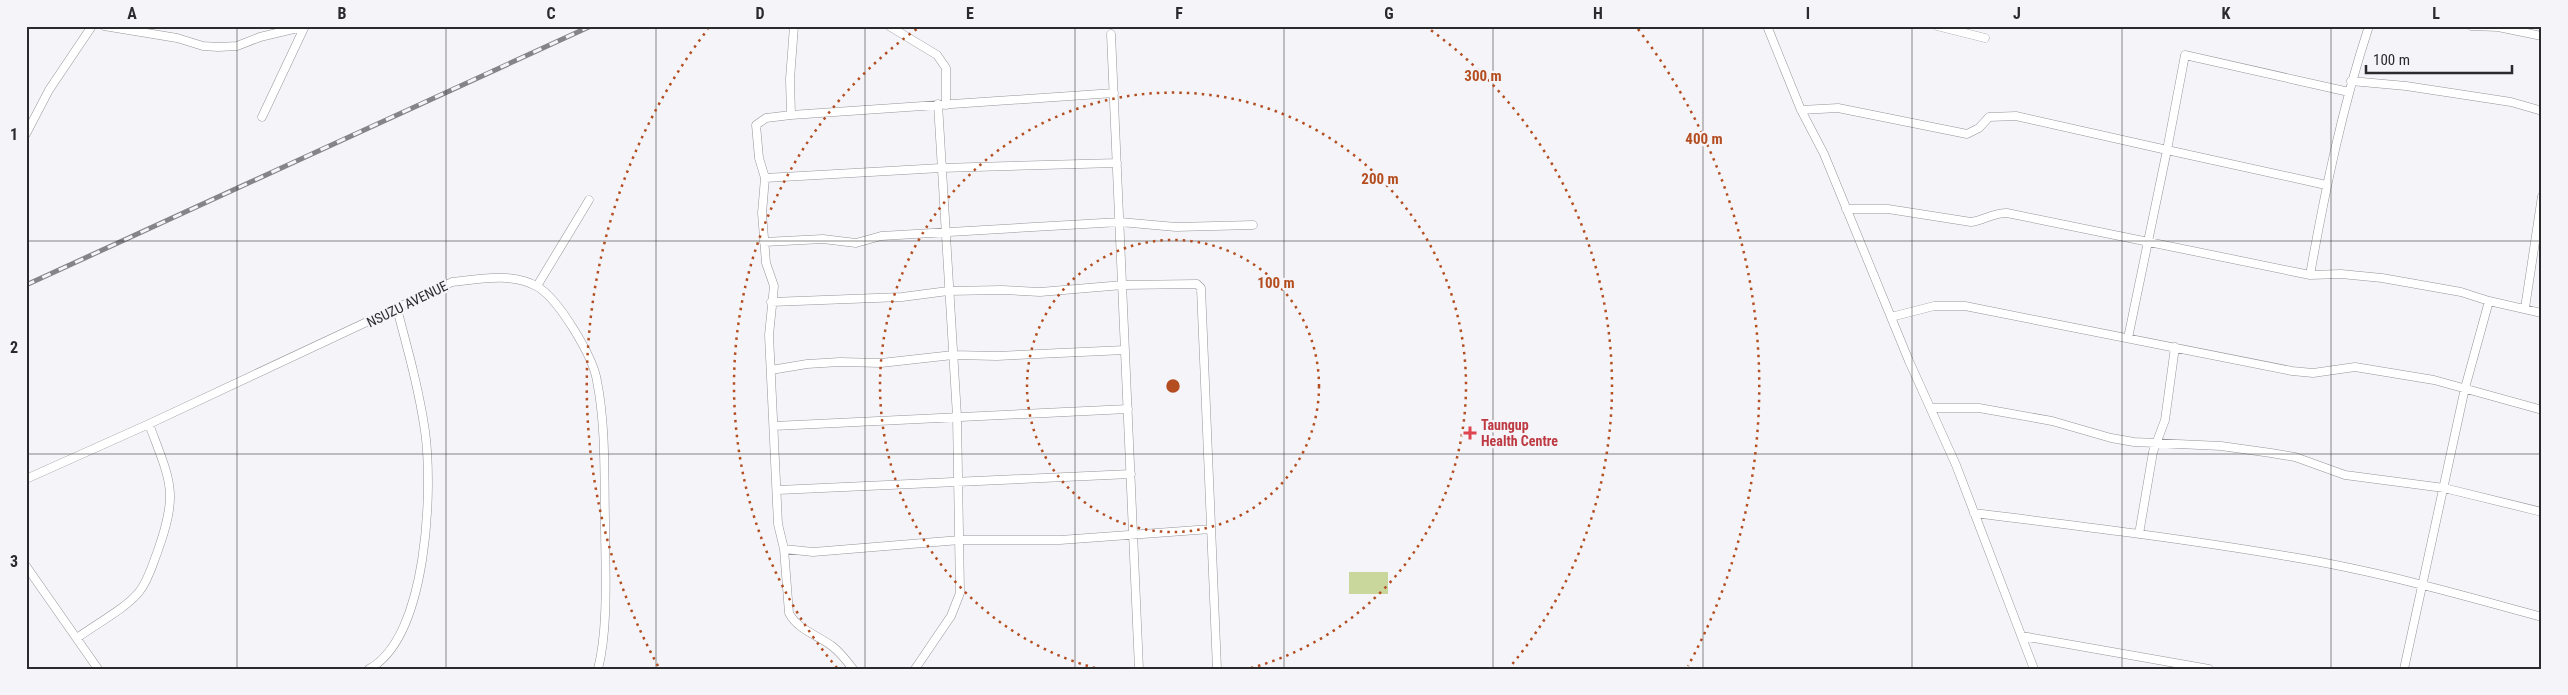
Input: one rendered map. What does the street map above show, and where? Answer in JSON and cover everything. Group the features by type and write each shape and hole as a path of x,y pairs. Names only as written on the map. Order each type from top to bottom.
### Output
{"street":[{"path":"26,134 49,90 92,26"},
{"path":"104,26 177,38 203,46 218,47 237,46 260,37 305,27"},
{"path":"791,116 790,79 794,26"},
{"path":"889,26 937,55 946,68 942,104 941,168 957,416 960,594 957,603 915,669"},
{"path":"1767,26 1801,110 1824,154 1891,317 1931,408 2034,669"},
{"path":"1937,26 1985,38"},
{"path":"2310,275 2326,185 2351,81 2369,26"},
{"path":"2471,26 2499,27 2542,36"},
{"path":"262,117 305,27"},
{"path":"1111,34 1139,669"},
{"path":"2128,338 2186,55 2349,92"},
{"path":"2351,81 2406,86 2511,102 2542,111"},
{"path":"852,669 844,656 832,646 793,622 789,613 784,549 778,524 778,490 771,370 771,302 774,286 766,263 762,213 766,178 759,158 756,125 766,118 1114,93"},
{"path":"1801,110 1838,108 1967,134 1979,128 1989,117 2016,116 2326,185"},
{"path":"766,178 941,168 1117,162"},
{"path":"2525,308 2542,196"},
{"path":"537,286 589,200"},
{"path":"1846,209 1888,209 1970,222 1981,220 1996,213 2007,213 2310,275 2341,274 2382,278 2461,292 2489,301 2542,313"},
{"path":"764,242 823,240 856,243 881,236 1120,222 1155,227 1253,225"},
{"name":"NSUZU AVENUE","path":"26,478 150,424 452,282 494,278 522,281 537,286 555,300 583,346 597,380 603,438 606,599 598,669"},
{"path":"771,302 902,297 948,291 1002,290 1040,292 1122,285 1192,283 1201,288 1217,669"},
{"path":"2404,669 2465,388 2489,301"},
{"path":"1891,317 1934,306 1965,306 2292,371 2313,373 2355,367 2465,388 2542,410"},
{"path":"369,669 394,644 410,610 421,575 427,503 425,433 417,385 398,309"},
{"path":"2139,534 2153,452 2166,420 2175,347"},
{"path":"771,370 807,364 881,363 953,355 997,356 1125,350"},
{"path":"1931,408 1979,408 2052,422 2111,438 2158,443 2221,446 2295,457 2345,475 2444,488 2542,512"},
{"path":"774,426 1128,409"},
{"path":"78,638 139,592 147,580 158,550 171,507 172,493 170,479 150,424"},
{"path":"778,490 855,488 959,480 1131,474"},
{"path":"1974,513 2139,534 2293,557 2423,584 2542,617"},
{"path":"784,549 813,552 960,540 1060,540 1211,529"},
{"path":"26,566 98,669"},
{"path":"2022,636 2209,669"}],"green space":[{"path":"1349,572 1388,572 1388,594 1349,594"}],"railway":[{"path":"26,285 591,26"}],"place":[{"name":"Taungup Health Centre","path":"1470,433"}]}
